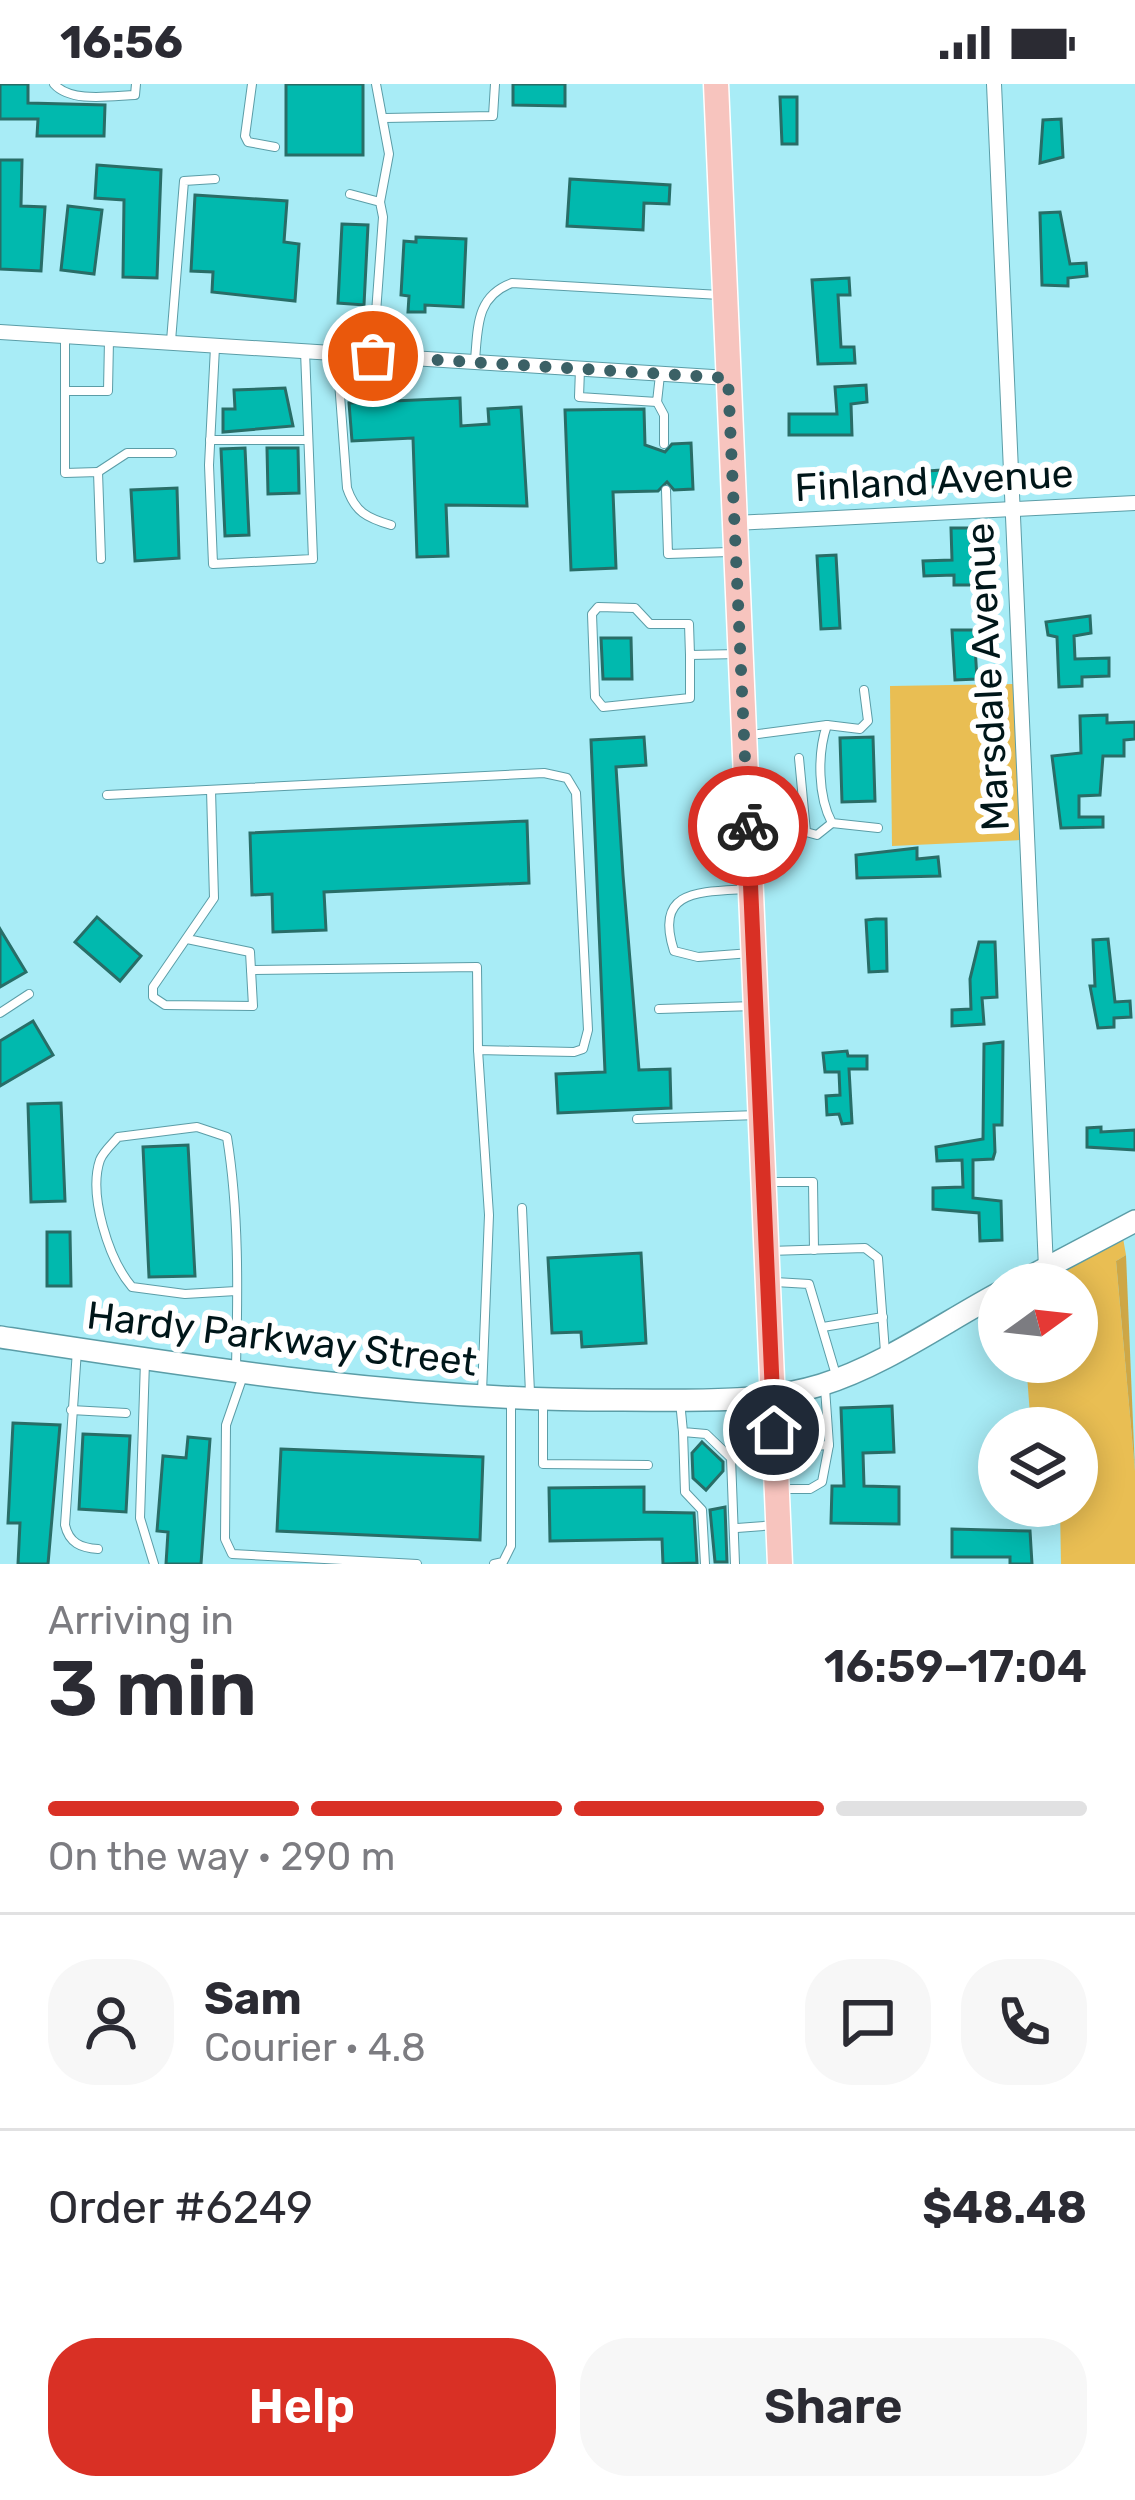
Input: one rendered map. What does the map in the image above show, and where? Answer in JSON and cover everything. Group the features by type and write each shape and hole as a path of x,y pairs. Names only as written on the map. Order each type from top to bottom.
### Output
{"main road":[{"path":"716,84 779,1564"},
{"path":"1055,1263 1135,1221"},
{"name":"Hardy Parkway Street","path":"1,1342 482,1400 773,1397 831,1381 978,1304"}],"street":[{"name":"Marsdale Avenue","path":"994,84 1046,1263"},
{"path":"0,332 728,378"},
{"name":"Finland Avenue","path":"735,523 1135,503"}],"lane":[{"path":"54,84 66,94 102,96 135,95 136,84"},
{"path":"252,84 245,136 248,142 275,147"},
{"path":"373,356 383,217 380,202 388,166 385,118 376,84"},
{"path":"385,118 493,116 495,84"},
{"path":"171,343 184,181 215,179"},
{"path":"350,194 380,202"},
{"path":"475,362 484,302 496,289 512,283 725,296"},
{"path":"65,336 65,473 98,472 127,453 172,453"},
{"path":"65,391 108,392 109,339"},
{"path":"215,346 213,564 313,560 305,351"},
{"path":"338,353 347,488 353,506 369,519 391,525"},
{"path":"580,369 579,397 657,402"},
{"path":"660,374 657,402 664,415 664,444"},
{"path":"211,440 307,440"},
{"path":"98,472 100,559"},
{"path":"666,490 668,554 736,552"},
{"path":"598,607 635,608 650,623 689,624 690,656 690,698 603,706 595,697 592,614 598,607"},
{"path":"690,656 741,654"},
{"path":"744,736 827,725 860,729 868,721 864,690"},
{"path":"827,725 820,742 824,808 832,823"},
{"path":"800,758 806,832 817,835 832,823 878,828"},
{"path":"107,795 544,773 567,778 576,794 588,1030 583,1049 478,1050"},
{"path":"188,939 250,952 253,1006 165,1005 154,998 153,987 214,898 211,790"},
{"path":"750,889 680,899 668,910 665,924 674,951 698,957 753,953"},
{"path":"251,970 476,968 489,1215 482,1400"},
{"path":"0,1012 29,994"},
{"path":"659,1009 755,1006"},
{"path":"637,1119 760,1115"},
{"path":"236,1291 185,1294 131,1287 114,1265 101,1222 100,1160 118,1137 197,1127 227,1137 236,1291 239,1374 226,1425 225,1539 232,1554 417,1564"},
{"path":"763,1182 813,1182 814,1250"},
{"path":"494,1564 502,1562 511,1546 528,1400 521,1208"},
{"path":"766,1251 865,1248 878,1258 885,1354"},
{"path":"767,1282 809,1284 824,1327 831,1381 829,1445 822,1482 810,1489 776,1490"},
{"path":"824,1327 883,1317"},
{"path":"77,1348 66,1532 82,1548 98,1549"},
{"path":"145,1359 140,1518 154,1564"},
{"path":"528,1400 542,1464 648,1465"},
{"path":"680,1400 685,1492 702,1510 705,1564"},
{"path":"70,1410 126,1413"},
{"path":"683,1432 706,1434 730,1458 735,1564"},
{"path":"775,1449 829,1445"},
{"path":"736,1528 778,1525"}],"shaded area":[{"path":"1014,684 1021,840 892,846 890,686"},
{"path":"1123,1238 1126,1255 1116,1261 1135,1471 1135,1564 1061,1564 1060,1527 1098,1527 1098,1407 1029,1407 1028,1383 1098,1383 1098,1263 1076,1263"},
{"path":"1126,1255 1135,1471 1116,1261"}],"building":[{"path":"0,84 28,84 28,103 105,105 104,136 37,136 38,119 0,119"},
{"path":"286,84 363,84 363,155 286,155"},
{"path":"513,84 565,84 565,106 513,105"},
{"path":"780,97 797,97 797,144 782,144"},
{"path":"1061,119 1063,157 1040,163 1043,120"},
{"path":"0,160 22,160 21,206 45,207 41,271 0,269"},
{"path":"97,165 161,170 157,278 123,277 124,200 95,198"},
{"path":"570,179 670,185 669,204 644,203 643,230 567,226"},
{"path":"195,195 287,201 284,242 299,244 295,301 212,292 213,272 191,271"},
{"path":"68,206 102,210 94,274 61,270"},
{"path":"1060,212 1070,264 1086,263 1087,276 1068,278 1068,286 1042,285 1040,213"},
{"path":"342,224 368,225 364,305 338,303"},
{"path":"416,237 466,239 463,307 425,305 425,312 408,312 409,296 401,295 404,241 416,242"},
{"path":"849,278 850,295 838,295 841,347 854,347 855,363 818,364 812,280"},
{"path":"866,385 867,402 851,404 852,435 789,435 789,414 837,414 835,387"},
{"path":"285,388 293,426 223,432 223,409 235,409 234,390"},
{"path":"460,398 461,426 489,424 488,409 521,407 527,506 446,505 448,556 417,557 413,438 352,441 349,403"},
{"path":"644,409 645,445 665,452 672,444 691,443 693,489 674,490 667,482 658,491 613,492 616,568 571,570 565,410"},
{"path":"245,448 249,535 225,536 221,449"},
{"path":"267,448 298,448 299,493 268,494"},
{"path":"969,471 970,485 913,488 913,472"},
{"path":"177,488 179,558 135,561 131,490"},
{"path":"951,528 970,528 974,583 970,585 954,585 954,575 924,576 923,561 952,560"},
{"path":"836,555 840,628 821,629 817,556"},
{"path":"1090,616 1091,633 1074,636 1075,659 1109,658 1109,676 1082,677 1082,686 1059,687 1057,637 1048,635 1046,622"},
{"path":"952,630 974,630 977,679 955,680"},
{"path":"601,638 631,638 632,679 603,679"},
{"path":"1107,715 1107,723 1135,722 1135,739 1124,740 1124,756 1103,756 1100,795 1079,796 1079,817 1103,817 1103,827 1061,828 1052,756 1081,753 1080,716"},
{"path":"644,737 646,765 616,767 623,875 639,1070 670,1069 671,1108 558,1113 556,1074 605,1072 591,740"},
{"path":"873,737 875,801 842,802 840,738"},
{"path":"527,821 529,883 324,892 326,930 273,932 272,894 252,895 250,833"},
{"path":"917,848 917,859 938,857 940,876 857,878 856,855"},
{"path":"97,917 141,956 120,981 75,942"},
{"path":"886,919 887,971 869,972 866,920"},
{"path":"0,929 26,972 0,987"},
{"path":"1108,939 1115,1002 1130,1001 1131,1017 1114,1018 1114,1027 1098,1028 1090,986 1095,986 1093,940"},
{"path":"979,942 995,942 997,997 982,998 984,1024 952,1026 952,1010 971,1009 970,979"},
{"path":"33,1021 53,1055 0,1086 0,1041"},
{"path":"1003,1042 1002,1125 994,1125 993,1159 973,1160 973,1198 1001,1201 1002,1240 980,1241 979,1213 933,1209 933,1188 963,1187 962,1160 937,1161 936,1147 983,1139 984,1044"},
{"path":"847,1051 848,1056 867,1056 867,1069 849,1069 852,1123 842,1124 839,1114 827,1115 826,1096 840,1095 839,1072 825,1072 823,1053"},
{"path":"61,1103 65,1201 31,1202 28,1104"},
{"path":"1101,1127 1101,1132 1135,1130 1135,1150 1087,1147 1087,1128"},
{"path":"188,1145 195,1276 149,1277 143,1147"},
{"path":"47,1232 70,1232 71,1286 47,1286"},
{"path":"641,1253 646,1343 582,1347 581,1332 552,1333 548,1258"},
{"path":"892,1406 894,1452 863,1453 864,1486 899,1487 899,1524 831,1523 832,1486 844,1486 841,1408"},
{"path":"13,1423 60,1425 48,1564 18,1564 20,1523 8,1523"},
{"path":"83,1434 130,1436 126,1512 79,1509"},
{"path":"188,1437 210,1439 201,1564 166,1564 168,1532 157,1531 163,1456 186,1458"},
{"path":"702,1442 723,1462 723,1471 706,1490 693,1478 692,1453"},
{"path":"281,1449 483,1457 480,1540 277,1531"},
{"path":"644,1487 644,1512 694,1513 697,1563 663,1564 662,1539 550,1541 549,1488"},
{"path":"725,1507 727,1562 715,1562 710,1510"},
{"path":"952,1529 1030,1531 1032,1564 1010,1564 1010,1557 952,1557"}],"way so far":[{"path":"373,356 728,378 748,826"}],"route":[{"path":"748,826 774,1430"}]}
